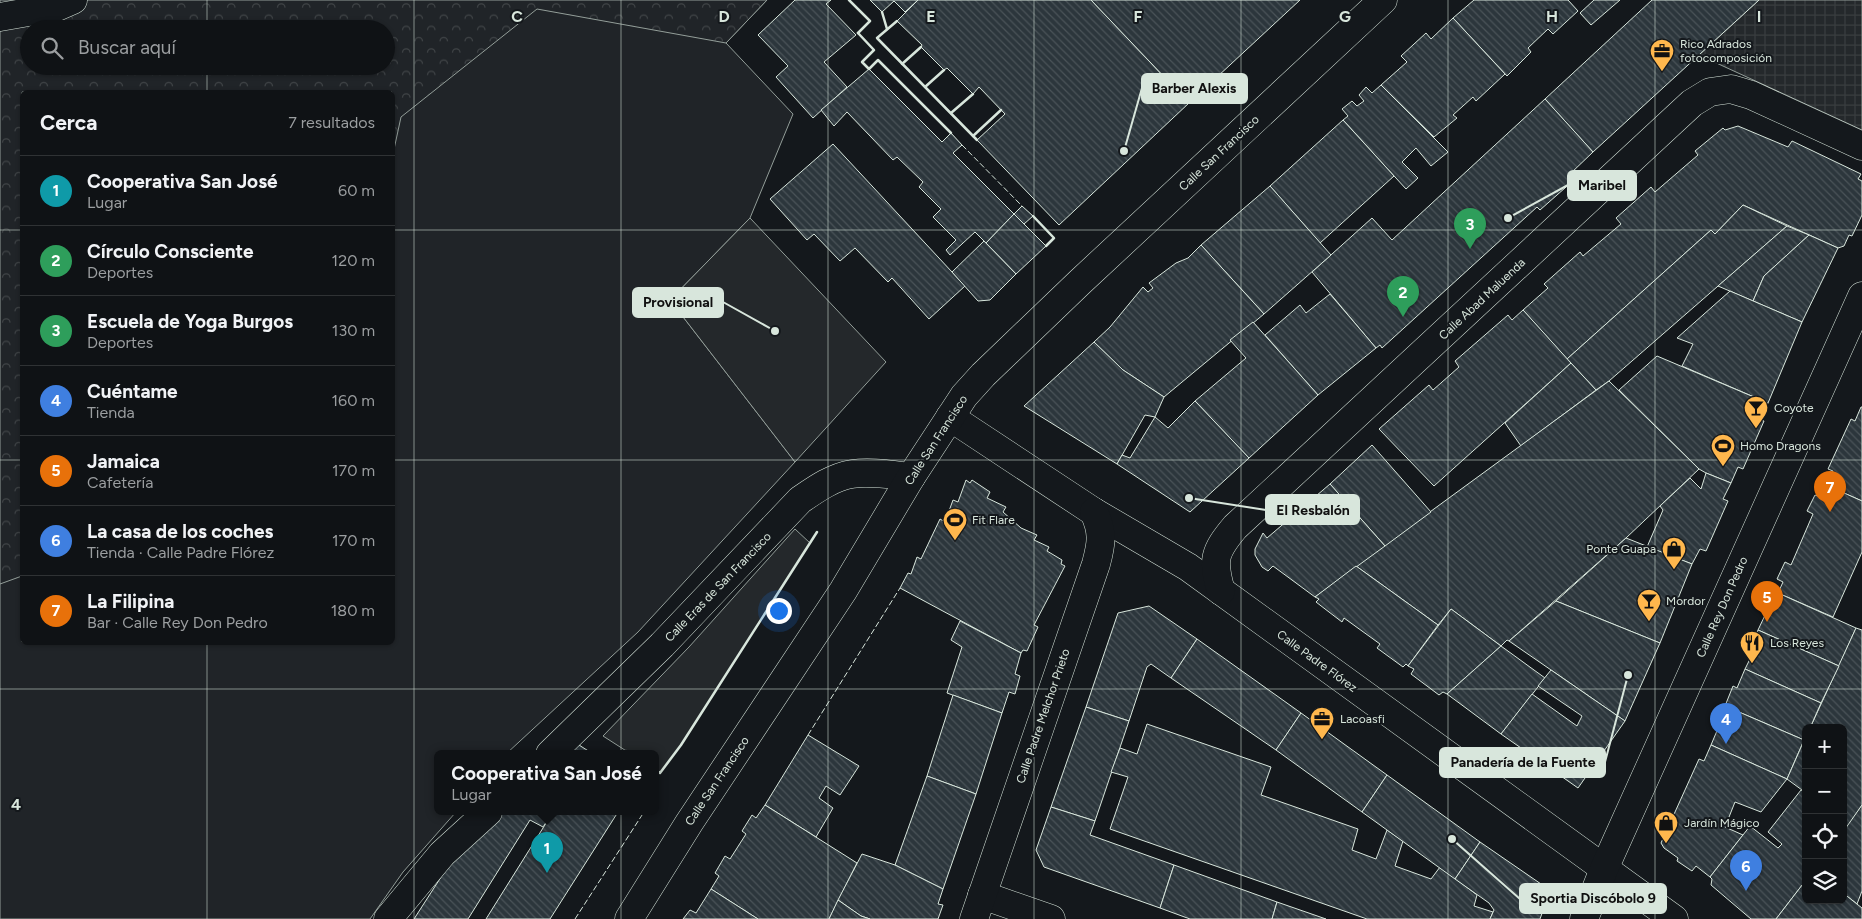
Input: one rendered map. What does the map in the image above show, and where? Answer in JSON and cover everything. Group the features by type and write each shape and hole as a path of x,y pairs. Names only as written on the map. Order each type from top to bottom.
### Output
{"street":[{"path":"0,17 57,7 73,0"},
{"name":"Calle San Francisco","path":"629,919 688,823 844,591 911,477 964,396 983,375 1080,282 1383,0"},
{"name":"Calle Abad Maluenda","path":"1221,591 1216,574 1215,558 1221,543 1692,103 1710,92 1731,89 1751,95 1862,146"},
{"name":"Calle Rey Don Pedro","path":"1584,919 1604,869 1862,296"},
{"name":"Calle Padre Flórez","path":"950,418 1094,512 1188,567 1674,919"},
{"name":"Calle Eras de San Francisco","path":"554,750 662,645 800,500 826,483 852,474 911,477"},
{"name":"Calle Padre Melchor Prieto","path":"978,907 1101,545 1100,528 1094,512"},
{"path":"388,919 442,854 485,815"},
{"path":"978,907 1051,919"}],"green space":[{"path":"0,0 767,0 726,43 793,114 750,218 670,300 795,462 638,632 510,750 434,750 434,815 453,815 403,872 370,919 0,919"},
{"path":"0,0 767,0 726,43 537,9 401,117 395,145 395,90 20,90 20,577 0,584"}],"shaded area":[{"path":"1759,0 1862,0 1862,130 1699,55"},
{"path":"750,218 886,362 795,462 670,300"},
{"path":"795,529 810,543 681,745 660,773 659,750 625,750 603,736 689,647"}],"building":[{"path":"795,0 831,0 826,4 856,35 824,62 847,87 813,118 776,77 788,66 758,35"},
{"path":"870,0 918,0 905,12 894,1 882,12"},
{"path":"918,0 1091,0 1189,103 1059,225 977,140 1005,114 979,87 973,94 947,68 944,70 897,21"},
{"path":"1091,0 1300,0 1189,103"},
{"path":"1474,0 1568,0 1578,11 1553,34 1548,29 1528,48 1531,52 1507,76 1453,18"},
{"path":"1594,0 1620,0 1591,25 1580,13"},
{"path":"1652,0 1759,0 1593,152 1545,99"},
{"path":"1453,18 1505,74 1476,101 1473,97 1453,115 1457,118 1434,137 1381,85 1407,62 1401,56 1426,33 1431,39"},
{"path":"869,69 942,142 951,133 962,145 953,153 1014,214 986,243 975,232 950,255 946,250 956,240 933,217 941,209 919,187 923,182 897,157 893,160 847,112 834,126 821,110"},
{"path":"1381,85 1448,152 1431,166 1416,148 1402,162 1418,178 1406,189 1343,120 1348,116 1342,109 1352,101 1357,106 1364,101 1359,95 1366,87 1372,93"},
{"path":"1545,99 1593,152 1570,174 1574,180 1540,210 1537,207 1382,348 1380,345 1376,348 1312,272 1372,218 1392,240"},
{"path":"1343,120 1394,176 1320,243 1270,186"},
{"path":"1738,126 1788,147 1792,141 1861,174 1858,179 1862,181 1862,215 1852,236 1849,235 1844,246 1838,248 1743,205 1715,234 1711,230 1567,359 1523,310 1548,288 1544,284 1580,252 1583,256 1621,224 1616,218 1651,187 1655,192 1698,155 1695,151 1723,128 1725,130"},
{"path":"833,144 965,286 929,319 892,278 888,282 855,248 840,261 814,234 807,240 770,199"},
{"path":"1270,186 1331,255 1264,314 1201,245"},
{"path":"1743,205 1787,226 1609,381 1596,390 1567,359 1711,230 1715,234"},
{"path":"1022,206 1033,216 1024,224 1014,214"},
{"path":"1014,214 1046,246 1016,274 986,243"},
{"path":"1787,226 1809,235 1764,276 1753,301 1718,286"},
{"path":"1809,235 1838,248 1802,322 1753,301 1764,276"},
{"path":"984,241 1016,274 990,300 978,301 952,272"},
{"path":"1201,245 1264,314 1164,397 1123,370 1094,342 1110,327 1143,287 1148,292 1153,288 1149,283 1176,263 1188,258"},
{"path":"1730,291 1802,322 1768,403 1682,366 1693,344 1677,338"},
{"path":"1330,294 1376,348 1318,395 1265,335 1300,305 1306,313"},
{"path":"1523,310 1571,363 1434,486 1379,429 1429,385 1433,390 1459,367 1455,361 1508,315 1512,320"},
{"path":"1253,322 1318,395 1249,458 1195,401 1246,358 1230,340"},
{"path":"1094,342 1123,370 1164,397 1155,417 1145,415 1117,464 1024,406"},
{"path":"1657,356 1768,403 1760,420 1764,421 1743,469 1738,467 1731,483 1699,469 1619,390"},
{"path":"1571,363 1596,390 1521,446 1505,423"},
{"path":"1609,381 1699,469 1626,538 1509,641 1507,640 1501,646 1451,609 1438,625 1356,566"},
{"path":"1195,401 1249,458 1190,512 1117,464 1122,455 1130,458 1155,417 1168,428"},
{"path":"1861,407 1862,501 1826,485 1833,471 1828,469 1851,419 1855,421"},
{"path":"1372,445 1431,512 1385,546 1330,484"},
{"path":"1706,473 1731,483 1723,499 1728,501 1706,551 1700,549 1692,564 1647,547 1663,510 1660,506 1690,478 1701,489"},
{"path":"966,480 970,483 972,480 990,492 987,498 1006,507 1003,512 1021,528 1037,535 1034,540 1049,547 1047,551 1062,560 1061,564 1065,566 1034,625 1038,627 1027,651 1023,650 1021,653 900,588 908,573 911,574 917,557 921,559 940,519 945,522 953,500 958,502"},
{"path":"1330,484 1385,546 1315,597 1273,566 1268,571 1262,567 1255,555 1255,549 1263,533 1267,538"},
{"path":"1826,485 1862,501 1862,552 1833,617 1778,593 1783,582 1777,579 1785,562 1791,565 1813,514 1807,511 1815,495 1821,497"},
{"path":"1626,538 1692,564 1660,643 1556,601"},
{"path":"1356,566 1438,625 1408,666 1406,664 1403,667 1377,648 1380,644 1344,618 1342,622 1316,602 1319,599 1315,597"},
{"path":"1778,593 1856,628 1839,666 1758,630 1767,611 1770,612"},
{"path":"1556,601 1660,643 1625,721 1509,641"},
{"path":"1149,606 1197,639 1171,678 1151,664 1147,667 1129,721 1086,707 1118,613"},
{"path":"1451,609 1501,646 1447,694 1443,692 1439,695 1411,674 1414,669 1408,666"},
{"path":"960,621 1021,653 1015,674 1020,676 1015,694 1009,692 1002,713 947,693 962,647 951,640"},
{"path":"1856,628 1862,630 1862,805 1848,827 1847,724 1812,724"},
{"path":"1758,630 1839,666 1821,703 1745,669 1754,651 1750,649"},
{"path":"1197,639 1301,713 1276,750 1171,678"},
{"path":"1501,646 1545,678 1501,734 1447,694"},
{"path":"1745,669 1821,703 1812,724 1802,724 1802,739 1725,706 1733,686 1737,688"},
{"path":"1551,670 1625,721 1578,788 1501,734 1532,694 1577,726 1582,716 1538,686"},
{"path":"953,695 1002,713 976,794 927,776"},
{"path":"1725,706 1802,739 1802,745 1787,779 1711,745 1719,726 1716,725"},
{"path":"1086,707 1129,721 1095,821 1051,807"},
{"path":"1301,713 1387,775 1362,812 1276,750"},
{"path":"1147,724 1271,767 1261,795 1358,829 1352,850 1376,859 1387,830 1403,841 1395,866 1431,879 1440,867 1477,895 1474,906 1493,912 1490,919 1367,919 1110,829 1128,777 1111,772 1120,748 1137,754"},
{"path":"808,735 859,766 840,795 826,786 819,798 833,808 816,837 765,805"},
{"path":"579,745 587,750 573,750"},
{"path":"1711,745 1787,779 1761,812 1735,802 1725,827 1743,835 1710,877 1696,866 1692,871 1677,861 1678,858 1664,848 1661,843 1699,759 1704,761"},
{"path":"1802,745 1802,790 1787,779"},
{"path":"1387,775 1480,842 1455,879 1362,812"},
{"path":"927,776 976,794 943,889 895,865"},
{"path":"1802,791 1802,885 1776,919 1751,919 1711,885 1712,879 1710,877 1750,826 1778,848 1782,844 1768,832"},
{"path":"765,805 857,863 829,919 758,919 711,889 719,876 715,873 725,856 730,859 746,834 742,831 752,815 756,818"},
{"path":"1862,805 1862,891 1857,904 1847,896 1847,826"},
{"path":"1051,807 1095,821 1090,835 1174,865 1160,908 1044,867 1036,850"},
{"path":"502,815 551,815 543,827 530,820 468,919 414,919 452,860"},
{"path":"551,815 616,815 550,919 486,919"},
{"path":"1480,842 1541,884 1546,902 1540,919 1490,919 1494,910 1489,903 1455,879"},
{"path":"862,854 895,865 943,889 938,904 943,905 938,919 870,919 861,916 838,900"},
{"path":"1174,865 1277,902 1272,919 1190,919 1160,908"},
{"path":"1802,885 1802,904 1847,904 1847,896 1862,908 1862,919 1776,919"},
{"path":"711,889 758,919 683,919 690,910 696,913"},
{"path":"838,900 861,916 870,919 829,919"},
{"path":"1277,902 1326,919 1272,919"}],"fence":[{"path":"962,145 1022,206"},
{"path":"808,735 900,588"},
{"path":"575,919 642,815"}],"wall":[{"path":"849,0 870,21 858,33"},
{"path":"882,12 887,29"},
{"path":"897,21 877,38 977,140"},
{"path":"858,33 874,50 862,62 869,69 878,60 951,133"},
{"path":"902,64 921,47"},
{"path":"925,87 944,70"},
{"path":"951,113 973,94"},
{"path":"973,136 1001,110"},
{"path":"1033,216 1054,238 1046,246"},
{"path":"659,772 681,745 817,532"}],"place":[{"name":"Rico Adrados fotocomposición","path":"1662,72"},
{"name":"Barber Alexis","path":"1124,151"},
{"name":"Maribel","path":"1508,218"},
{"name":"Escuela de Yoga Burgos","path":"1470,249"},
{"name":"Círculo Consciente","path":"1403,317"},
{"name":"Provisional","path":"775,331"},
{"name":"Coyote","path":"1756,429"},
{"name":"Homo Dragons","path":"1723,467"},
{"name":"El Resbalón","path":"1189,498"},
{"name":"La Filipina","path":"1830,512"},
{"name":"Fit Flare","path":"955,541"},
{"name":"Ponte Guapa","path":"1674,570"},
{"name":"Mordor","path":"1649,622"},
{"name":"Jamaica","path":"1767,622"},
{"name":"Los Reyes","path":"1752,664"},
{"name":"Panadería de la Fuente","path":"1628,675"},
{"name":"Lacoasfi","path":"1322,740"},
{"name":"Cuéntame","path":"1726,744"},
{"name":"Sportia Discóbolo 9","path":"1452,839"},
{"name":"Jardín Mágico","path":"1666,844"},
{"name":"Cooperativa San José","path":"547,873"},
{"name":"La casa de los coches","path":"1746,891"}]}
